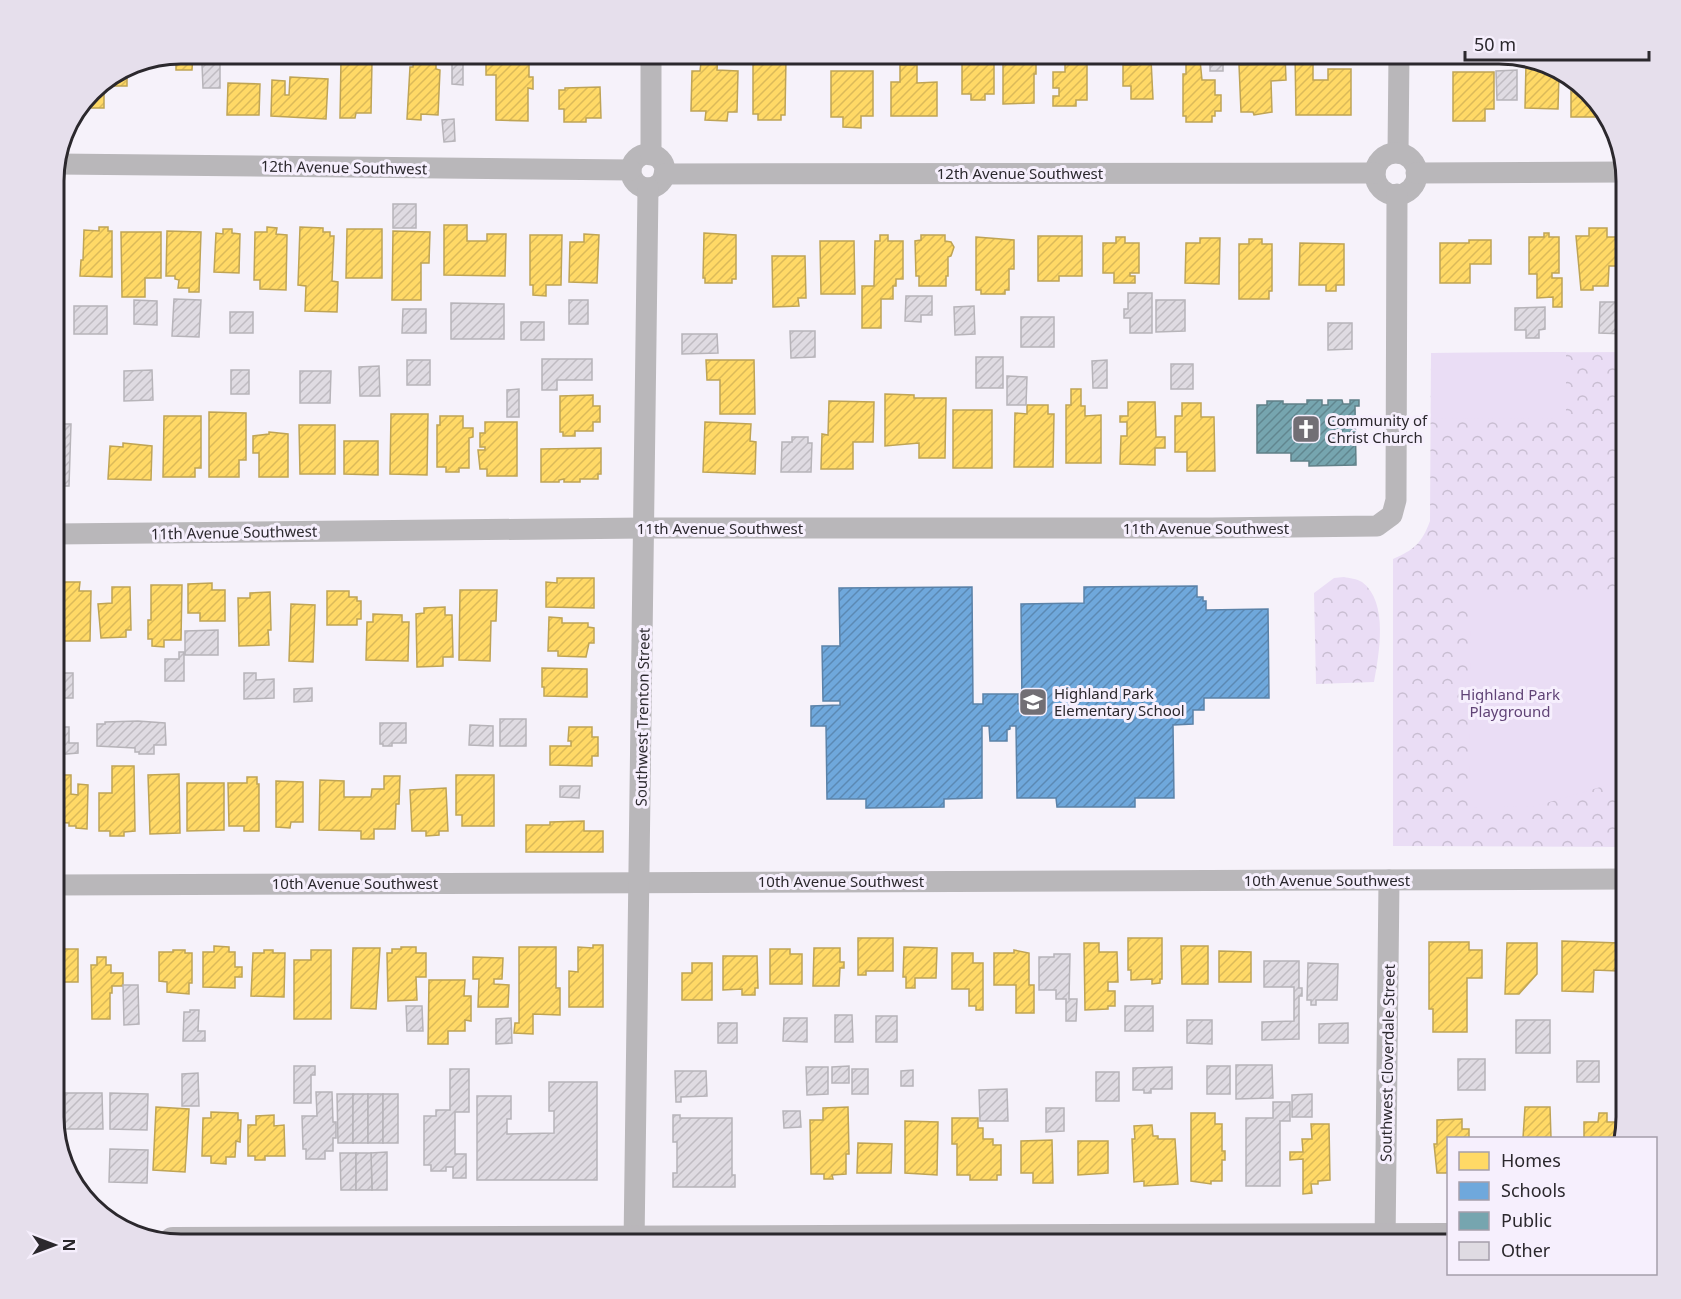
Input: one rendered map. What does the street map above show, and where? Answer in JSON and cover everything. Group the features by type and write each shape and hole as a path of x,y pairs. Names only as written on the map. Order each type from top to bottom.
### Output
{"street":[{"path":"1398,153 1399,64"},
{"path":"651,65 651,155"},
{"path":"1398,153 1410,158 1414,163 1416,173 1412,188 1397,194 1387,193 1378,183 1376,173 1378,163 1389,154 1398,153"},
{"path":"642,155 651,155 662,161 664,174 657,186 640,187 632,179 633,162 642,155"},
{"name":"12th Avenue Southwest","path":"66,164 631,170"},
{"path":"1416,173 1616,172"},
{"name":"12th Avenue Southwest","path":"664,174 1376,173"},
{"name":"Southwest Trenton Street","path":"634,1234 648,188"},
{"name":"11th Avenue Southwest","path":"65,534 644,528 1364,528 1377,526 1392,515 1396,500 1397,194"},
{"name":"10th Avenue Southwest","path":"65,885 1616,879"},
{"name":"Southwest Cloverdale Street","path":"1385,1234 1389,880"}],"green space":[{"path":"1566,352 1566,418 1431,419 1431,353"},
{"name":"Highland Park Playground","path":"1616,352 1616,847 1393,846 1393,559 1416,545 1424,535 1430,521 1431,353"},
{"path":"1344,577 1362,582 1376,602 1380,644 1374,682 1316,684 1314,593 1334,578"},
{"path":"1616,589 1616,782 1536,806 1469,808 1471,601 1480,592"}],"building: Homes":[{"path":"962,64 994,64 994,94 985,94 985,100 971,100 971,94 962,94"},
{"path":"1003,64 1036,64 1034,103 1003,104"},
{"path":"1065,64 1087,64 1087,100 1076,100 1076,106 1053,106 1053,96 1059,96 1059,88 1053,88 1053,72 1065,72"},
{"path":"1151,64 1153,99 1131,99 1131,86 1123,86 1123,65"},
{"path":"1186,64 1200,64 1202,80 1215,80 1215,95 1221,95 1221,111 1215,111 1212,122 1186,122 1186,116 1183,116 1183,74 1186,74"},
{"path":"1285,64 1286,80 1271,81 1272,112 1254,115 1253,112 1241,112 1239,65"},
{"path":"1295,64 1313,64 1313,80 1328,80 1328,69 1351,69 1351,115 1296,115"},
{"path":"176,65 192,65 192,70 176,70"},
{"path":"341,65 372,65 371,113 356,113 355,118 340,118"},
{"path":"413,65 436,65 436,69 440,70 438,115 421,114 421,120 407,119 410,67"},
{"path":"486,65 529,65 529,77 533,77 533,89 528,88 528,121 496,120 496,75 486,75"},
{"path":"701,65 717,65 717,70 738,71 737,112 728,112 727,121 705,120 706,111 691,111 692,71 700,71"},
{"path":"753,65 786,65 785,115 781,115 781,120 758,120 758,114 753,114"},
{"path":"900,65 917,65 917,83 937,82 937,116 891,116 891,82 900,82"},
{"path":"1526,68 1544,73 1559,81 1558,109 1525,108"},
{"path":"831,71 873,71 873,116 861,116 861,128 843,127 843,117 831,117"},
{"path":"1453,72 1494,72 1494,109 1485,109 1485,121 1453,121"},
{"path":"290,77 328,79 326,119 271,116 272,80 285,81 285,95 289,95"},
{"path":"127,78 127,86 114,86"},
{"path":"228,83 260,84 259,115 227,115"},
{"path":"600,87 601,118 586,118 586,122 564,122 564,109 559,109 559,90"},
{"path":"1571,89 1598,117 1571,117"},
{"path":"104,94 104,108 91,108"},
{"path":"444,225 467,225 467,241 487,241 487,234 506,234 505,276 444,275"},
{"path":"99,227 108,227 108,231 112,231 112,277 80,276 84,230 99,231"},
{"path":"267,227 277,228 276,234 287,235 286,290 260,289 260,280 254,280 255,232 267,232"},
{"path":"300,227 323,228 323,232 330,232 330,236 334,236 332,281 338,282 337,312 305,311 306,286 298,285"},
{"path":"1589,228 1607,228 1607,237 1616,237 1616,266 1609,266 1608,286 1593,286 1593,290 1581,290 1576,236 1589,236"},
{"path":"223,229 232,229 232,233 240,234 239,273 214,272 216,233 223,234"},
{"path":"347,229 382,229 382,278 346,278"},
{"path":"167,231 201,232 199,292 189,292 189,288 178,288 179,280 175,279 175,276 166,276"},
{"path":"393,231 430,232 429,263 421,263 421,300 392,300"},
{"path":"121,232 161,232 161,278 145,278 145,297 122,297"},
{"path":"704,233 736,235 736,279 732,279 732,283 705,283 705,278 703,278"},
{"path":"1544,233 1549,233 1549,237 1559,237 1559,273 1552,273 1552,278 1562,278 1562,307 1553,307 1553,297 1537,298 1537,274 1529,274 1529,237 1544,237"},
{"path":"584,234 599,235 597,283 569,282 570,242 584,242"},
{"path":"530,235 562,235 561,285 546,285 546,296 533,295 533,285 530,285"},
{"path":"880,235 888,235 888,241 903,241 903,279 896,279 896,286 893,286 893,299 881,299 881,328 862,328 862,286 874,286 875,241 880,241"},
{"path":"921,235 945,235 945,241 951,242 954,247 951,256 948,257 946,286 919,286 919,276 916,276 915,241 921,240"},
{"path":"1038,236 1082,236 1082,276 1059,276 1059,281 1038,281"},
{"path":"976,237 1014,240 1014,269 1009,269 1009,290 1005,290 1005,294 981,294 981,290 976,290"},
{"path":"1116,237 1125,237 1125,243 1139,243 1139,273 1130,273 1130,276 1135,276 1135,283 1114,283 1114,273 1103,273 1103,243 1116,243"},
{"path":"1200,238 1220,238 1219,284 1185,283 1186,243 1200,243"},
{"path":"1249,239 1262,239 1262,244 1272,244 1272,291 1269,291 1269,299 1239,299 1239,244 1249,244"},
{"path":"1469,240 1491,240 1491,264 1470,264 1470,283 1440,283 1440,243 1469,243"},
{"path":"820,241 854,241 855,294 821,294"},
{"path":"1300,243 1344,244 1344,285 1336,285 1336,291 1326,291 1326,285 1299,285"},
{"path":"772,256 805,256 806,298 798,298 799,306 773,307"},
{"path":"706,360 754,360 755,414 720,414 720,380 707,380"},
{"path":"1071,389 1081,389 1081,406 1085,406 1085,416 1101,415 1101,463 1066,463 1066,405 1071,405"},
{"path":"885,394 914,395 914,398 946,398 945,458 919,458 919,443 885,446"},
{"path":"593,395 593,406 600,406 600,422 593,422 593,431 575,431 575,436 563,436 563,432 560,432 560,396"},
{"path":"829,401 874,402 873,442 853,442 853,469 821,469 822,434 828,435"},
{"path":"1128,402 1155,402 1156,437 1165,437 1165,448 1155,448 1155,465 1120,464 1121,436 1127,436 1127,422 1120,422 1120,416 1128,416"},
{"path":"1182,403 1201,403 1201,417 1214,417 1215,471 1187,471 1187,452 1175,452 1175,416 1182,416"},
{"path":"1027,405 1048,405 1048,414 1054,414 1053,467 1014,467 1015,413 1027,414"},
{"path":"953,410 992,410 992,468 953,468"},
{"path":"209,412 246,413 246,460 239,460 239,477 209,477"},
{"path":"391,414 428,414 427,475 390,474"},
{"path":"164,416 201,416 201,468 195,468 195,477 163,477"},
{"path":"440,416 463,416 463,428 473,428 473,437 469,438 469,468 459,468 459,472 446,472 446,467 437,467 437,425 440,425"},
{"path":"485,422 517,422 517,476 487,476 487,469 480,469 478,450 485,450 485,447 480,447 480,433 485,433"},
{"path":"705,422 751,424 750,441 756,442 755,474 703,472"},
{"path":"299,425 335,425 335,474 300,474"},
{"path":"269,432 288,434 288,477 259,477 259,453 253,453 253,436 269,434"},
{"path":"344,441 378,441 378,475 344,474"},
{"path":"123,443 152,446 151,480 108,479 110,446 123,447"},
{"path":"601,448 601,474 598,474 598,479 580,479 580,482 564,482 564,479 559,482 541,482 541,449"},
{"path":"557,578 594,578 594,608 546,607 546,582 557,583"},
{"path":"65,582 80,582 79,591 91,591 90,641 65,641"},
{"path":"212,583 212,590 225,590 225,621 200,621 200,613 188,613 188,584"},
{"path":"151,585 182,585 181,640 164,640 164,647 152,646 152,639 148,639 148,620 151,620"},
{"path":"112,587 130,587 131,630 126,630 126,637 101,638 98,604 112,603"},
{"path":"460,590 497,590 496,621 491,621 490,661 459,660"},
{"path":"327,591 349,591 349,597 357,597 357,601 361,601 361,619 357,619 357,625 327,625"},
{"path":"270,592 269,645 239,646 238,598 250,598 250,593"},
{"path":"291,604 315,605 313,662 289,661"},
{"path":"445,607 445,615 452,615 453,657 443,657 443,666 417,667 416,614 424,613 424,608"},
{"path":"373,614 402,615 402,622 409,622 408,661 366,660 367,622 373,622"},
{"path":"549,617 562,618 562,623 588,623 588,627 594,628 594,643 589,643 586,657 558,656 558,651 548,651"},
{"path":"542,668 587,669 587,697 544,696"},
{"path":"569,727 592,727 592,737 598,737 598,756 592,756 592,766 550,765 550,746 571,746 571,741 568,741"},
{"path":"112,766 134,766 135,831 124,832 124,836 110,836 110,831 99,831 99,793 112,793"},
{"path":"179,774 180,833 150,834 148,775"},
{"path":"65,775 71,775 71,794 78,795 78,784 88,785 87,829 69,826 69,823 65,823"},
{"path":"456,775 494,775 494,826 462,826 462,815 456,815"},
{"path":"384,776 400,776 395,829 374,829 374,839 361,839 361,831 319,830 320,780 344,781 344,797 371,797 372,789 384,789"},
{"path":"247,777 257,777 257,784 259,784 259,831 244,831 244,826 229,826 228,783 247,783"},
{"path":"276,781 303,782 303,822 291,822 290,828 276,827"},
{"path":"187,783 224,783 224,830 187,831"},
{"path":"446,788 448,831 439,831 439,835 426,836 426,831 412,831 410,790"},
{"path":"584,821 584,831 603,831 603,852 526,852 526,825"},
{"path":"858,938 893,938 893,971 866,971 866,975 858,975"},
{"path":"1128,938 1162,938 1162,979 1160,983 1152,984 1152,979 1131,980 1131,970 1128,970"},
{"path":"1562,941 1616,943 1616,971 1594,970 1593,992 1562,991"},
{"path":"1429,942 1469,942 1469,950 1482,950 1482,978 1467,978 1467,1032 1433,1032 1433,1009 1429,1009"},
{"path":"1084,943 1099,943 1099,952 1117,952 1118,982 1108,982 1108,991 1115,991 1115,1006 1108,1006 1108,1009 1085,1010"},
{"path":"1507,943 1537,943 1537,974 1519,994 1505,994"},
{"path":"593,945 603,945 603,1007 569,1007 569,971 578,972 578,947 593,948"},
{"path":"214,946 229,947 229,952 235,952 235,967 242,967 242,977 235,977 235,988 203,987 203,952 214,952"},
{"path":"1181,946 1208,946 1208,984 1182,984"},
{"path":"401,947 416,947 416,953 426,953 426,977 416,977 417,1000 388,1001 387,953 392,953 392,949 401,949"},
{"path":"519,947 556,947 556,988 560,988 560,1015 533,1014 533,1034 514,1033 515,1023 519,1023"},
{"path":"904,947 937,948 936,978 915,978 915,988 906,988 906,977 903,977"},
{"path":"353,948 380,948 376,1009 351,1008"},
{"path":"814,948 840,948 840,962 844,962 844,968 840,968 839,986 813,986"},
{"path":"65,949 78,949 78,982 65,982"},
{"path":"770,949 790,949 790,954 802,954 802,984 770,984"},
{"path":"173,950 185,950 185,953 192,953 192,983 189,983 189,994 167,992 167,982 159,981 159,952 173,952"},
{"path":"264,950 285,953 284,997 251,996 253,953 264,953"},
{"path":"311,950 331,950 331,1019 294,1019 294,960 311,960"},
{"path":"1014,950 1029,953 1029,985 1034,985 1034,1013 1016,1013 1016,985 994,985 994,953 1014,953"},
{"path":"1219,951 1251,952 1251,982 1219,982"},
{"path":"952,953 973,953 973,963 983,963 983,1010 976,1010 976,1006 969,1006 969,989 952,989"},
{"path":"723,956 757,956 758,988 755,988 755,995 742,995 742,989 723,990"},
{"path":"97,957 106,957 106,965 111,965 111,973 123,973 123,986 112,986 112,993 110,993 110,1019 92,1019 91,965 97,965"},
{"path":"473,957 503,958 502,979 494,979 494,984 509,985 508,1007 478,1007 479,979 473,979"},
{"path":"692,963 712,963 712,1000 682,1000 682,973 692,973"},
{"path":"429,980 465,980 464,996 471,996 471,1021 465,1020 465,1031 448,1031 448,1044 428,1044"},
{"path":"156,1107 189,1109 185,1172 153,1170"},
{"path":"848,1107 849,1154 846,1154 846,1174 832,1175 833,1179 824,1179 824,1174 811,1174 810,1120 823,1120 823,1108"},
{"path":"1525,1107 1550,1107 1551,1137 1523,1137"},
{"path":"211,1112 238,1113 238,1120 241,1120 240,1142 236,1141 235,1157 226,1157 226,1164 211,1163 211,1156 202,1156 203,1118 211,1118"},
{"path":"1191,1113 1215,1113 1215,1124 1222,1124 1222,1151 1225,1151 1225,1160 1222,1160 1222,1181 1211,1181 1211,1184 1191,1181"},
{"path":"1599,1113 1607,1113 1607,1122 1616,1122 1614,1137 1584,1137 1584,1122 1598,1122"},
{"path":"274,1115 274,1126 284,1125 285,1156 265,1156 265,1160 255,1160 255,1156 248,1156 248,1125 256,1125 256,1116"},
{"path":"952,1118 978,1118 978,1128 983,1128 983,1139 993,1139 993,1145 1001,1145 1001,1175 997,1175 997,1180 970,1180 970,1175 957,1175 957,1144 952,1144"},
{"path":"1462,1119 1462,1129 1469,1129 1469,1137 1447,1137 1447,1173 1437,1173 1434,1144 1437,1144 1437,1120"},
{"path":"905,1121 938,1122 937,1175 905,1173"},
{"path":"1311,1124 1329,1124 1330,1180 1311,1184 1312,1193 1303,1194 1303,1159 1290,1160 1290,1152 1303,1152 1302,1139 1312,1139"},
{"path":"1152,1125 1153,1136 1158,1136 1158,1139 1175,1139 1178,1184 1144,1186 1144,1181 1134,1182 1132,1139 1135,1139 1134,1126"},
{"path":"1052,1140 1053,1183 1033,1183 1033,1173 1021,1173 1021,1141"},
{"path":"1078,1141 1108,1141 1108,1173 1078,1175"},
{"path":"858,1143 892,1144 891,1173 857,1173"}],"building: Schools":[{"path":"1197,586 1197,597 1203,597 1203,601 1206,601 1206,610 1268,609 1269,698 1204,698 1204,710 1193,710 1193,724 1173,725 1174,798 1135,798 1135,807 1057,807 1056,798 1017,798 1016,726 1010,726 1007,730 1007,741 990,741 989,726 982,726 982,798 944,799 944,807 866,808 866,799 827,799 826,726 811,726 811,706 840,705 840,701 823,701 822,646 840,646 839,588 972,587 973,704 983,704 983,694 1018,694 1018,704 1022,704 1021,604 1084,603 1084,587"}],"building: Public":[{"name":"Community of Christ Church","path":"1307,400 1322,400 1322,405 1328,405 1328,400 1342,400 1343,404 1350,404 1350,400 1359,400 1359,406 1355,406 1356,465 1309,466 1309,461 1291,461 1291,453 1257,453 1257,405 1267,405 1267,401 1307,404"}],"building: Other":[{"path":"1210,64 1223,64 1223,71 1210,71"},
{"path":"202,65 220,65 220,88 203,88"},
{"path":"452,65 463,65 463,85 452,84"},
{"path":"1517,70 1517,100 1497,100 1496,71"},
{"path":"454,119 455,141 444,142 442,120"},
{"path":"393,204 416,204 416,228 393,228"},
{"path":"1128,293 1152,293 1152,333 1130,333 1130,318 1124,318 1124,309 1128,309"},
{"path":"906,296 932,296 932,315 921,315 921,322 905,321"},
{"path":"174,299 201,300 199,337 172,336"},
{"path":"134,300 157,301 157,325 134,324"},
{"path":"569,300 588,300 588,324 569,324"},
{"path":"1156,300 1185,300 1185,331 1156,332"},
{"path":"1600,302 1616,302 1616,334 1599,333"},
{"path":"451,303 504,304 504,339 451,339"},
{"path":"74,306 107,306 107,334 74,334"},
{"path":"974,306 975,334 955,335 954,307"},
{"path":"1545,307 1545,329 1539,330 1539,338 1526,338 1526,330 1515,330 1515,308"},
{"path":"403,309 426,309 426,333 402,333"},
{"path":"230,312 253,312 253,333 230,333"},
{"path":"1021,317 1054,317 1054,347 1021,347"},
{"path":"521,322 544,322 544,340 521,340"},
{"path":"1328,323 1352,323 1352,349 1328,350"},
{"path":"790,331 815,331 815,357 791,358"},
{"path":"682,334 717,334 718,353 682,354"},
{"path":"976,357 1003,357 1003,388 976,388"},
{"path":"542,359 592,359 592,380 557,380 557,390 542,390"},
{"path":"407,360 430,360 430,385 407,385"},
{"path":"1107,360 1107,388 1093,388 1092,361"},
{"path":"1171,364 1193,364 1193,389 1171,389"},
{"path":"379,366 380,396 360,396 359,367"},
{"path":"152,370 153,400 124,401 124,371"},
{"path":"231,370 249,370 249,394 231,394"},
{"path":"300,371 331,371 330,403 300,403"},
{"path":"1007,376 1027,377 1026,405 1007,405"},
{"path":"519,389 519,417 507,417 507,390"},
{"path":"65,424 71,424 69,486 65,486"},
{"path":"792,437 808,437 808,443 812,443 811,472 781,472 782,442 792,442"},
{"path":"218,630 218,655 185,655 185,631"},
{"path":"179,652 184,652 184,681 165,681 165,659 179,659"},
{"path":"65,673 73,673 73,698 65,698"},
{"path":"244,673 256,673 256,680 274,679 274,698 244,699"},
{"path":"312,688 312,701 294,702 294,689"},
{"path":"500,719 526,719 526,746 500,746"},
{"path":"138,721 165,723 166,745 154,745 154,754 139,754 135,752 135,748 97,746 97,724"},
{"path":"380,723 406,723 406,743 392,743 392,746 380,744"},
{"path":"470,725 493,726 493,746 469,745"},
{"path":"65,727 69,727 69,743 78,743 78,753 65,754"},
{"path":"560,786 580,786 579,798 560,797"},
{"path":"1054,954 1070,954 1069,999 1077,999 1076,1021 1066,1021 1066,999 1056,999 1056,990 1039,990 1039,957 1054,957"},
{"path":"1264,961 1299,961 1299,988 1302,988 1302,996 1299,996 1299,1039 1262,1040 1262,1022 1294,1021 1294,987 1264,987"},
{"path":"1308,963 1338,964 1337,1000 1316,1000 1316,1005 1311,1005 1311,1000 1307,1000"},
{"path":"123,985 138,985 139,1024 124,1025"},
{"path":"406,1006 422,1006 423,1031 407,1031"},
{"path":"1125,1006 1153,1006 1153,1031 1125,1031"},
{"path":"190,1010 199,1010 198,1031 205,1031 205,1041 183,1041 184,1012 190,1012"},
{"path":"835,1015 852,1015 853,1042 835,1042"},
{"path":"876,1016 897,1016 897,1042 876,1042"},
{"path":"511,1018 512,1043 496,1044 496,1019"},
{"path":"784,1018 807,1018 807,1042 783,1041"},
{"path":"1187,1020 1212,1020 1212,1044 1187,1043"},
{"path":"1516,1020 1550,1020 1550,1053 1516,1053"},
{"path":"718,1023 737,1023 737,1043 718,1043"},
{"path":"1348,1023 1348,1043 1319,1043 1319,1024"},
{"path":"1458,1059 1485,1059 1485,1090 1458,1090"},
{"path":"1577,1061 1599,1061 1599,1082 1577,1082"},
{"path":"1236,1065 1272,1065 1273,1098 1236,1099"},
{"path":"294,1066 315,1066 315,1075 311,1075 311,1103 294,1103"},
{"path":"849,1066 849,1083 832,1083 832,1067"},
{"path":"1207,1066 1230,1066 1230,1094 1207,1094"},
{"path":"806,1067 828,1067 828,1094 807,1095"},
{"path":"1172,1067 1172,1089 1151,1089 1151,1093 1144,1093 1144,1090 1133,1090 1133,1068"},
{"path":"450,1069 469,1069 469,1112 455,1112 455,1154 466,1154 466,1178 453,1178 453,1167 446,1167 446,1171 431,1171 431,1165 424,1165 424,1116 436,1116 436,1110 450,1110"},
{"path":"852,1069 868,1069 868,1094 852,1094"},
{"path":"913,1070 913,1086 901,1086 901,1071"},
{"path":"675,1071 706,1071 707,1096 681,1097 681,1102 676,1102"},
{"path":"1096,1072 1119,1072 1119,1101 1096,1101"},
{"path":"198,1073 199,1106 182,1106 182,1074"},
{"path":"549,1082 597,1082 597,1180 477,1180 477,1096 511,1096 511,1119 507,1119 507,1134 554,1133 554,1111 549,1111"},
{"path":"1007,1089 1008,1121 980,1121 979,1090"},
{"path":"316,1092 332,1092 336,1138 333,1138 333,1151 325,1151 325,1159 306,1159 306,1149 303,1149 302,1116 317,1116"},
{"path":"65,1093 102,1093 103,1129 66,1129"},
{"path":"110,1093 148,1094 147,1130 110,1129"},
{"path":"337,1094 353,1094 353,1143 338,1143"},
{"path":"353,1094 368,1094 368,1143 353,1143"},
{"path":"368,1094 383,1094 383,1143 368,1143"},
{"path":"383,1094 398,1094 398,1143 383,1143"},
{"path":"1312,1094 1312,1117 1292,1117 1292,1095"},
{"path":"1273,1102 1290,1102 1290,1121 1280,1121 1280,1186 1246,1186 1246,1118 1273,1118"},
{"path":"1046,1108 1064,1108 1064,1131 1046,1132"},
{"path":"783,1111 800,1111 801,1127 784,1128"},
{"path":"673,1115 680,1115 680,1118 732,1118 732,1175 735,1175 735,1187 673,1187 673,1173 677,1173 677,1142 673,1142"},
{"path":"110,1149 148,1150 147,1183 109,1182"},
{"path":"387,1152 387,1190 372,1190 371,1153"},
{"path":"340,1153 356,1153 356,1190 341,1190"},
{"path":"356,1153 371,1153 372,1190 356,1190"}],"place":[{"name":"Community of Christ Church","path":"1306,429"},
{"name":"Highland Park Elementary School","path":"1033,702"}]}
